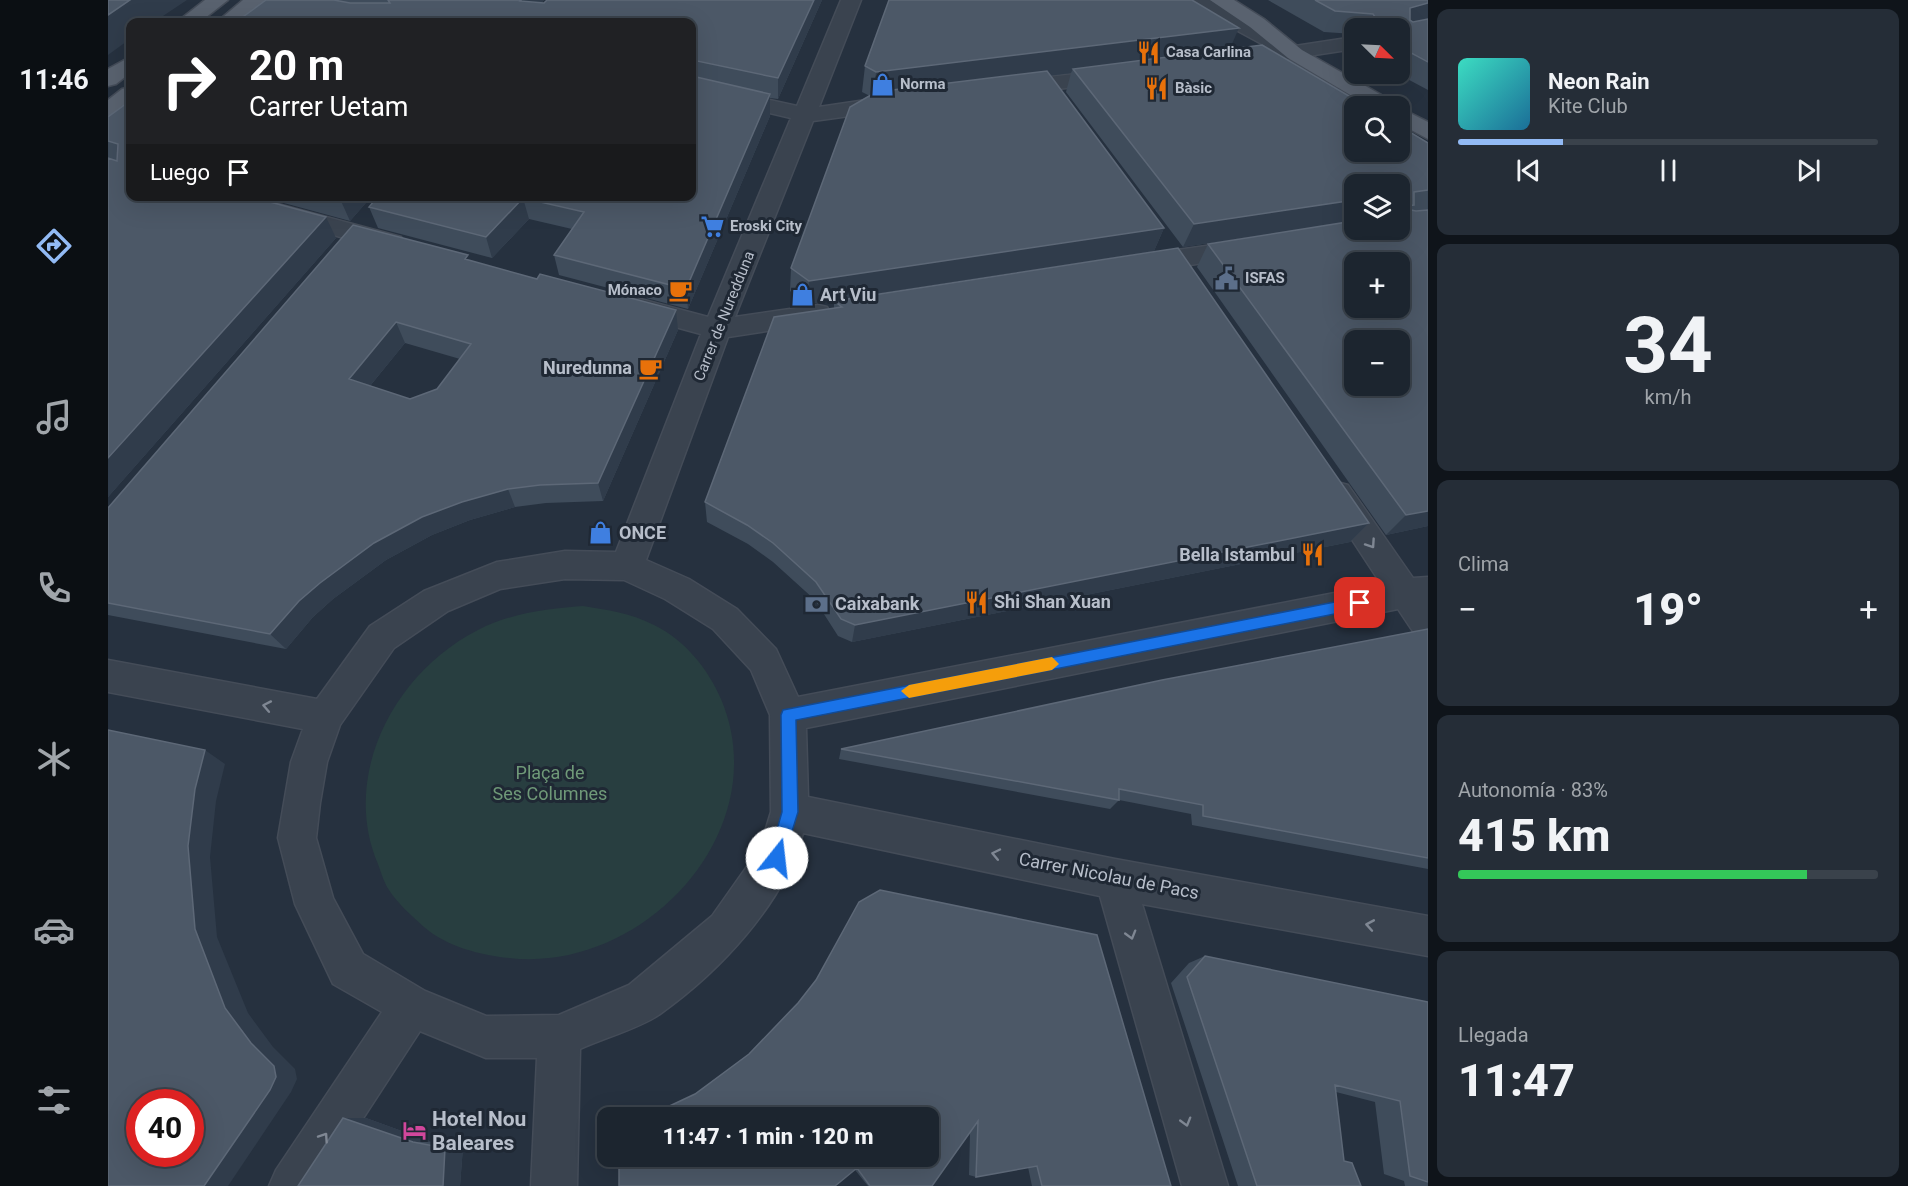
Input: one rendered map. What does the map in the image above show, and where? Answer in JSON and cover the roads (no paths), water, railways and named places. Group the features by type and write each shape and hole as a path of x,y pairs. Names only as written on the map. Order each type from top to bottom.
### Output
{"main road":[{"path":"192,18 218,0"},
{"path":"232,18 256,0"},
{"path":"1178,0 1234,30 1295,54 1367,96"},
{"path":"1220,0 1257,23 1295,54"},
{"path":"108,79 126,66"},
{"path":"108,111 126,97"},
{"path":"1410,121 1428,132"}],"street":[{"name":"Carrer de Nuredduna","path":"627,566 717,329 851,0"},
{"path":"1195,0 1295,54"},
{"path":"1212,64 1295,54 1344,45"},
{"path":"991,91 1130,74"},
{"path":"1047,84 1068,111"},
{"path":"696,90 806,115 913,101"},
{"path":"231,201 350,243 414,249"},
{"path":"350,243 376,212"},
{"path":"1118,267 1271,244"},
{"path":"604,299 717,329 839,310"},
{"path":"1325,476 1417,592 1428,626"},
{"path":"565,565 627,566 677,589 725,619 764,660 788,715 790,812 777,858 726,930 644,1000 559,1036 486,1037 411,1006 348,969 315,904 297,838 309,762 325,717 382,637 436,601 497,576 565,565"},
{"path":"788,715 1417,592"},
{"path":"108,676 325,717"},
{"name":"Carrer Nicolau de Pacs","path":"790,812 1115,879 1428,936"},
{"path":"1115,879 1205,1186"},
{"path":"292,1186 411,1006"},
{"path":"554,1186 559,1036"}],"place":[{"name":"Casa Carlina","path":"1148,52"},
{"name":"Norma","path":"882,84"},
{"name":"Bàsic","path":"1157,88"},
{"name":"Eroski City","path":"712,226"},
{"name":"ISFAS","path":"1227,278"},
{"name":"Mónaco","path":"680,290"},
{"name":"Art Viu","path":"802,295"},
{"name":"Nuredunna","path":"650,368"},
{"name":"ONCE","path":"601,533"},
{"name":"Bella Istambul","path":"1313,555"},
{"name":"Shi Shan Xuan","path":"976,602"},
{"name":"Caixabank","path":"817,604"},
{"name":"Hotel Nou Baleares","path":"414,1131"}],"park label":[{"name":"Plaça de Ses Columnes","path":"550,783"}]}
